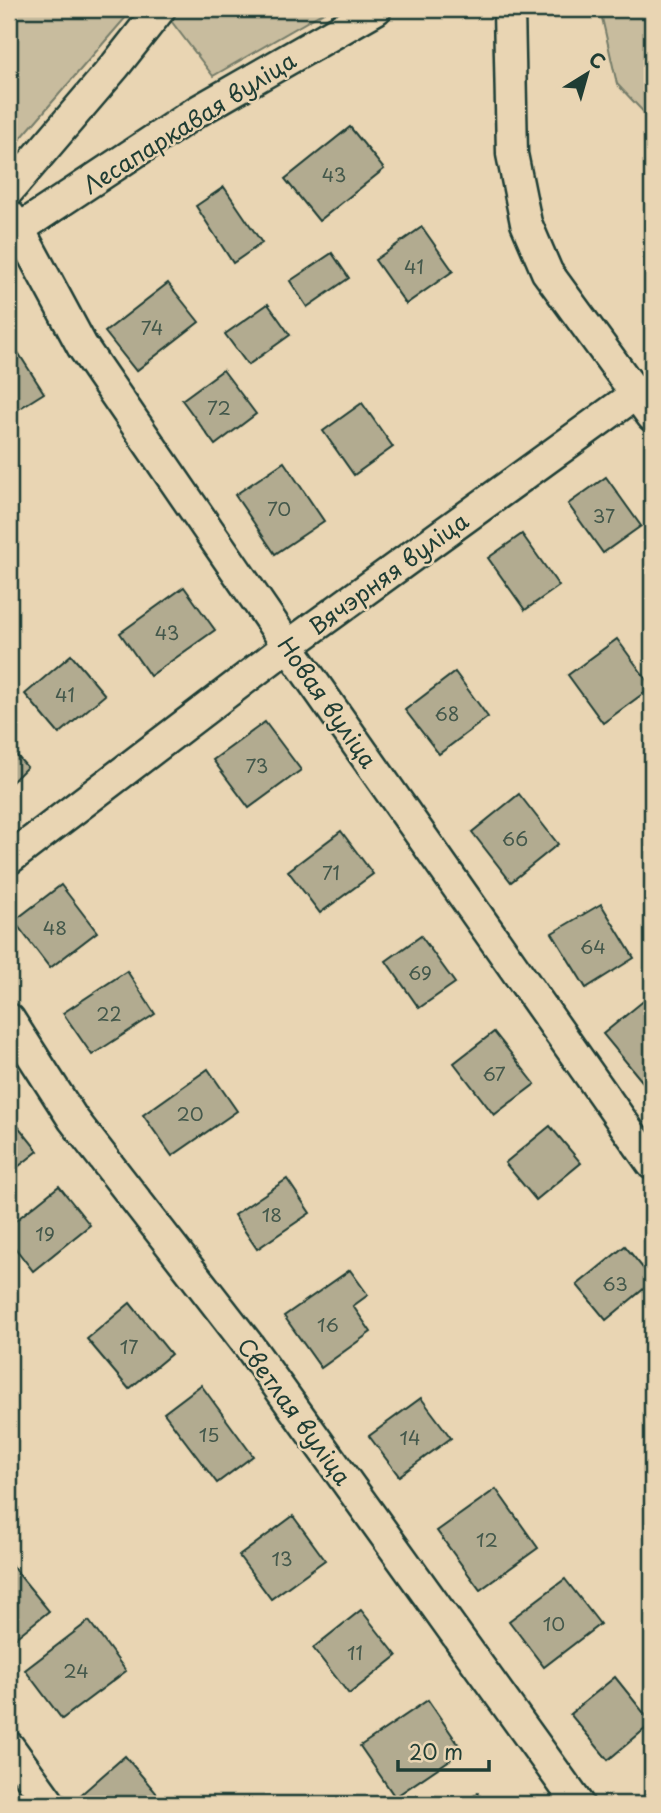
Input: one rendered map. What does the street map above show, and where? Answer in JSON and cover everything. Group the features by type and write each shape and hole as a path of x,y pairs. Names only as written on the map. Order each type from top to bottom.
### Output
{"street":[{"path":"9,190 160,9"},
{"name":"Лесапаркавая вуліца","path":"14,222 196,112 376,9"},
{"path":"509,9 513,155 526,223 547,272 644,405"},
{"name":"Новая вуліца","path":"14,222 82,346 288,646 652,1164"},
{"name":"Вячэрняя вуліца","path":"9,859 288,646 644,405"},
{"name":"Светлая вуліца","path":"9,1019 73,1119 248,1346 578,1804"},
{"path":"9,1746 50,1804"}],"shaded area":[{"path":"9,9 133,9 9,152"},
{"path":"162,9 329,9 213,76"},
{"path":"600,9 652,9 652,121 617,84"}],"building":[{"path":"350,127 384,169 319,221 285,179"},
{"path":"224,187 262,243 233,263 196,206"},
{"path":"422,227 453,271 406,304 375,260"},
{"path":"332,253 349,278 307,307 290,281"},
{"path":"168,283 199,322 136,371 105,332"},
{"path":"268,304 290,335 248,365 225,334"},
{"path":"12,343 44,393 9,415 9,345"},
{"path":"223,370 256,414 215,445 182,400"},
{"path":"362,403 393,447 354,475 323,431"},
{"path":"284,462 324,521 275,554 235,495"},
{"path":"606,477 641,526 603,553 568,504"},
{"path":"522,534 559,586 525,610 488,558"},
{"path":"184,587 215,630 150,676 120,633"},
{"path":"617,639 652,687 603,723 568,675"},
{"path":"71,655 105,695 59,734 25,694"},
{"path":"455,672 488,717 439,754 405,710"},
{"path":"265,722 301,770 249,808 213,760"},
{"path":"9,747 27,767 9,785"},
{"path":"519,794 558,844 511,882 472,832"},
{"path":"341,831 373,874 320,913 288,871"},
{"path":"61,885 97,932 50,968 14,921"},
{"path":"601,904 634,958 586,988 552,933"},
{"path":"421,936 455,983 419,1008 386,961"},
{"path":"127,971 155,1014 92,1055 63,1013"},
{"path":"652,994 652,1081 646,1086 603,1034"},
{"path":"494,1032 535,1084 494,1115 454,1063"},
{"path":"208,1069 237,1111 172,1156 143,1115"},
{"path":"9,1115 38,1151 9,1174"},
{"path":"550,1126 581,1163 536,1200 505,1163"},
{"path":"287,1179 310,1213 257,1249 234,1215"},
{"path":"59,1186 90,1225 33,1271 9,1240 9,1226"},
{"path":"625,1246 652,1282 606,1320 577,1285"},
{"path":"350,1270 368,1295 353,1306 371,1332 321,1368 284,1316"},
{"path":"130,1303 171,1354 129,1389 87,1339"},
{"path":"201,1385 253,1456 217,1483 164,1413"},
{"path":"421,1398 451,1438 399,1476 369,1436"},
{"path":"496,1489 538,1548 480,1590 437,1531"},
{"path":"293,1516 325,1560 271,1599 239,1556"},
{"path":"12,1566 49,1611 9,1643 9,1568"},
{"path":"565,1579 600,1624 544,1667 509,1621"},
{"path":"361,1610 397,1656 349,1694 313,1648"},
{"path":"89,1621 126,1671 62,1719 25,1670"},
{"path":"615,1677 652,1723 608,1760 570,1714"},
{"path":"428,1700 463,1751 395,1797 360,1746"},
{"path":"125,1756 158,1795 147,1804 82,1804 77,1798"},
{"path":"478,1793 486,1804 462,1804"}]}
